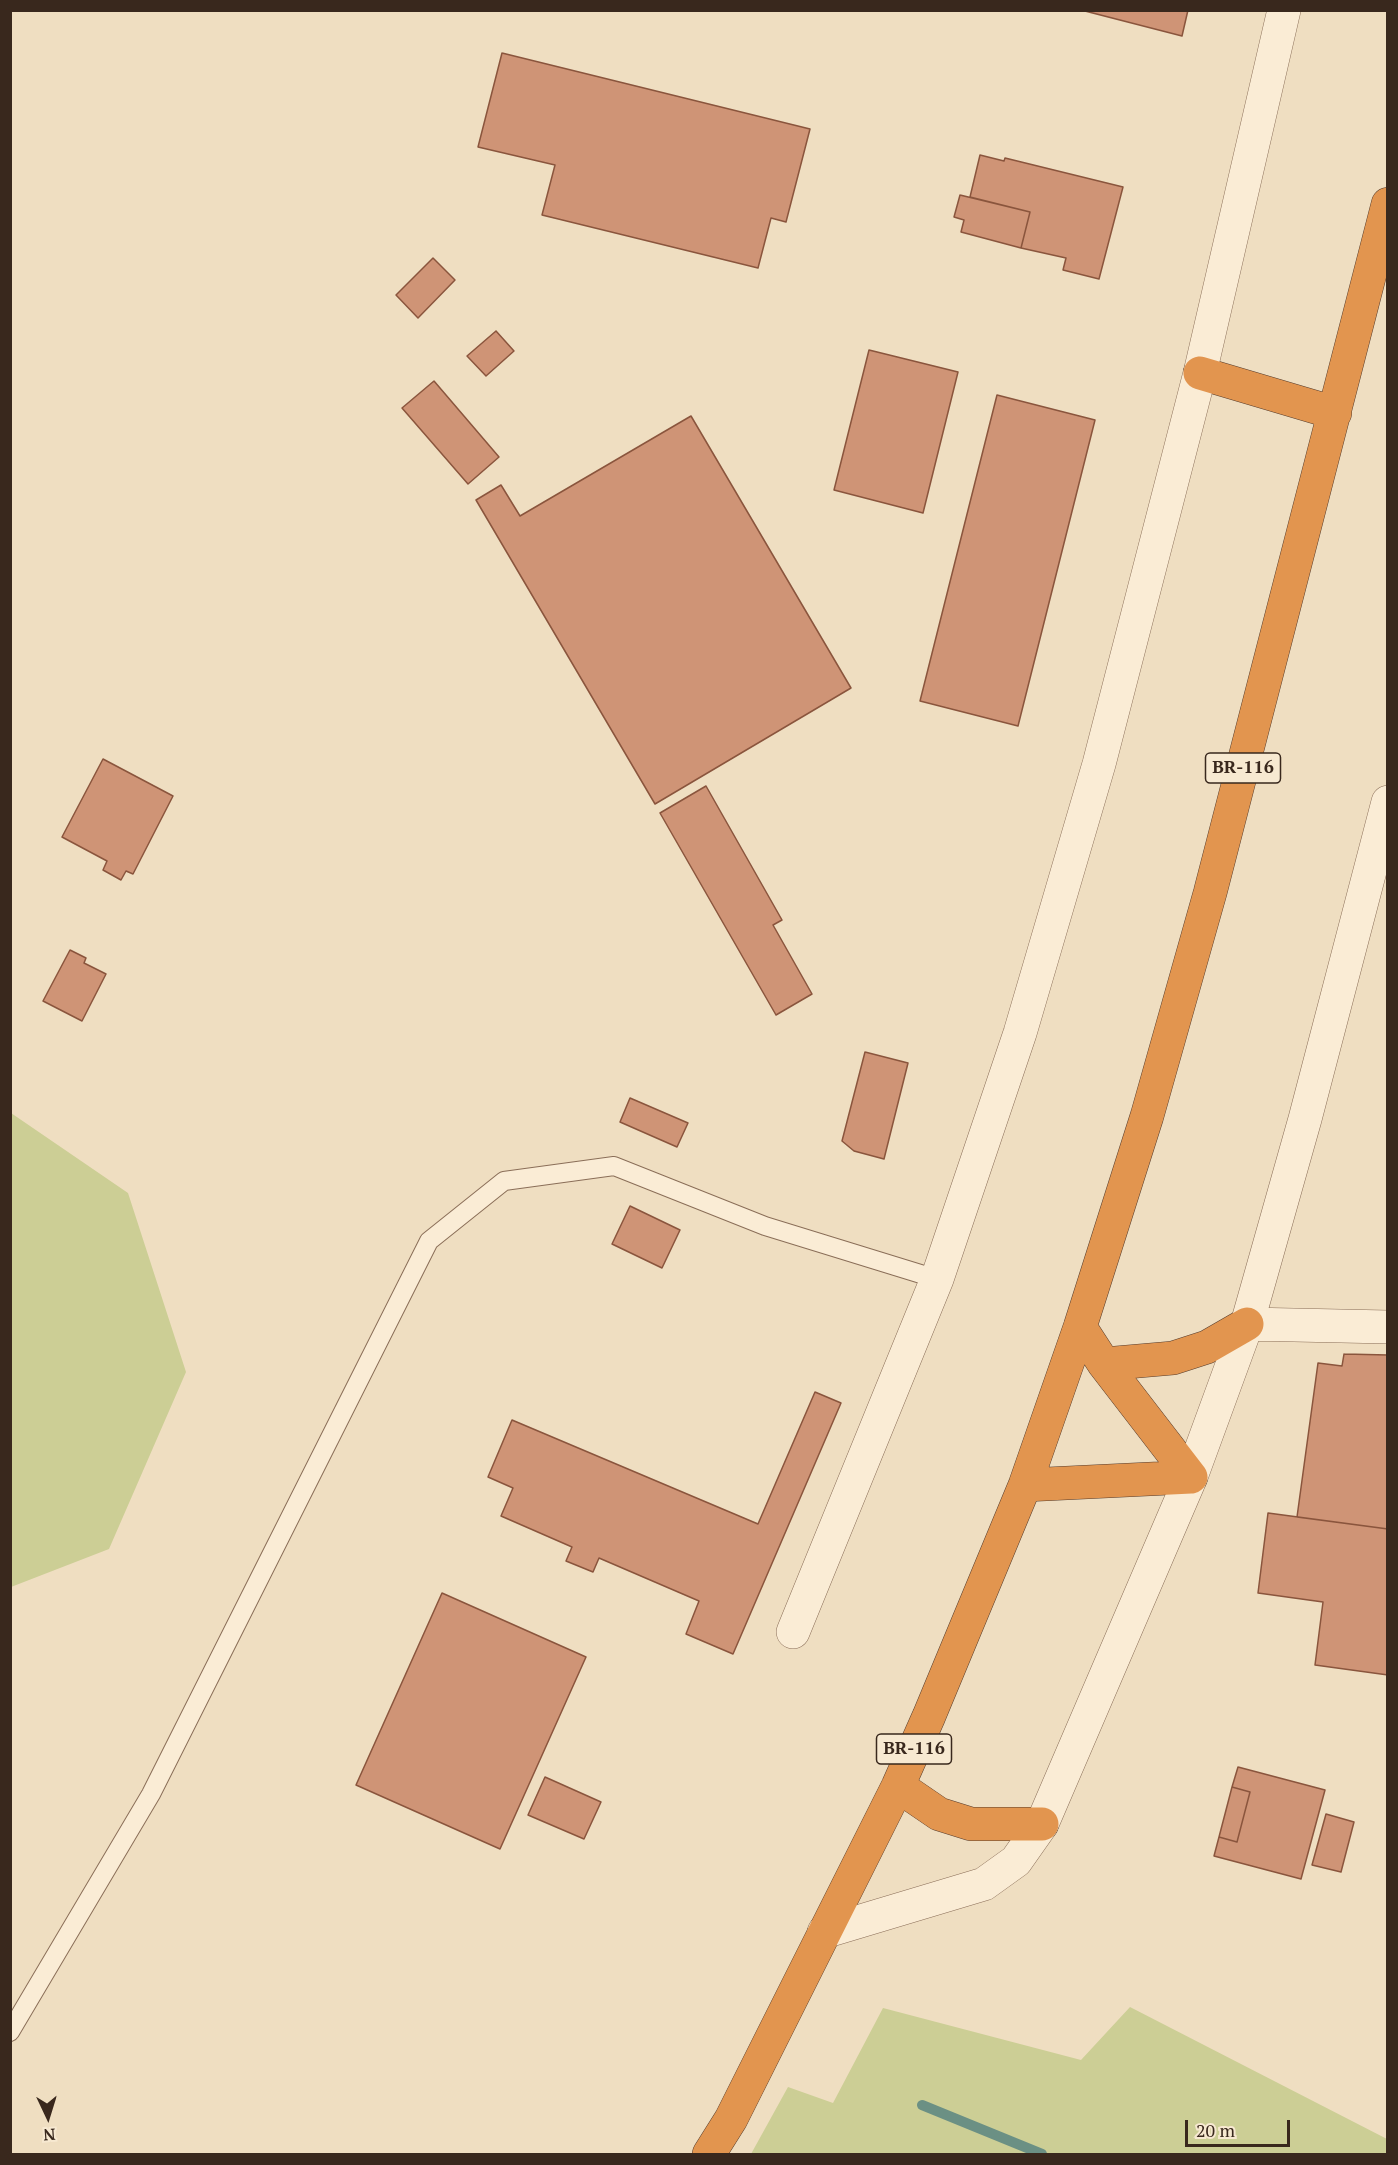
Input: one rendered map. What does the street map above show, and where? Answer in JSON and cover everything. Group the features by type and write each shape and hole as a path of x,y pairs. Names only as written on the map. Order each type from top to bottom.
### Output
{"highway":[{"name":"BR-116","path":"709,2154 731,2119 898,1786 1025,1485 1080,1327 1147,1116 1210,893 1335,412 1378,273 1388,204"},
{"path":"1200,373 1335,412"},
{"path":"1104,1364 1173,1358 1207,1347 1247,1324"},
{"path":"1080,1327 1104,1364 1191,1477"},
{"path":"1025,1485 1191,1477"},
{"path":"898,1786 939,1814 971,1824 1042,1824"}],"street":[{"path":"794,1632 937,1279 1020,1033 1099,764 1200,373 1284,10"},
{"path":"824,1932 984,1884 1016,1860 1042,1824 1191,1477 1247,1324 1305,1119 1388,802"},
{"path":"1247,1324 1388,1327"}],"lane":[{"path":"10,2032 151,1794 429,1241 504,1181 614,1166 765,1226 937,1279"}],"green space":[{"path":"11,1113 128,1193 186,1372 109,1549 11,1587"},
{"path":"1130,2007 1387,2139 1387,2154 751,2154 788,2087 833,2103 883,2008 1081,2060"}],"building":[{"path":"1081,10 1188,10 1182,36"},
{"path":"502,53 810,129 786,222 771,218 758,268 542,215 555,165 478,147"},
{"path":"980,155 1004,161 1005,158 1123,187 1099,279 1063,270 1066,258 1021,248 1030,212 970,197"},
{"path":"960,195 1030,212 1021,248 961,232 964,220 954,217"},
{"path":"433,258 455,280 418,318 396,295"},
{"path":"496,331 514,351 486,376 467,356"},
{"path":"869,350 958,372 923,513 834,490"},
{"path":"434,381 499,457 468,484 402,408"},
{"path":"997,395 1095,420 1018,726 920,701"},
{"path":"691,416 851,688 655,804 476,500 501,485 520,516"},
{"path":"103,759 173,796 133,874 126,871 121,880 103,870 107,861 62,837"},
{"path":"706,786 782,920 773,925 812,994 776,1015 660,813"},
{"path":"70,950 86,958 84,963 106,974 82,1021 43,1001"},
{"path":"865,1052 908,1063 884,1159 854,1151 842,1141"},
{"path":"630,1098 688,1123 677,1147 620,1122"},
{"path":"630,1206 680,1230 662,1268 612,1244"},
{"path":"1344,1354 1388,1355 1388,1529 1297,1517 1318,1363 1342,1366"},
{"path":"815,1392 841,1403 733,1654 686,1634 699,1601 599,1558 593,1572 566,1561 572,1547 501,1516 513,1488 488,1477 512,1420 758,1524"},
{"path":"1268,1513 1388,1529 1388,1675 1315,1665 1323,1602 1258,1593"},
{"path":"442,1593 586,1657 500,1849 356,1785"},
{"path":"1238,1767 1325,1790 1301,1879 1214,1856 1219,1837 1237,1842 1250,1792 1232,1787"},
{"path":"545,1777 601,1802 584,1839 528,1815"},
{"path":"1232,1787 1250,1792 1237,1842 1219,1837"},
{"path":"1326,1814 1354,1822 1341,1872 1312,1865"}],"waterway":[{"path":"922,2105 1042,2154"}]}
